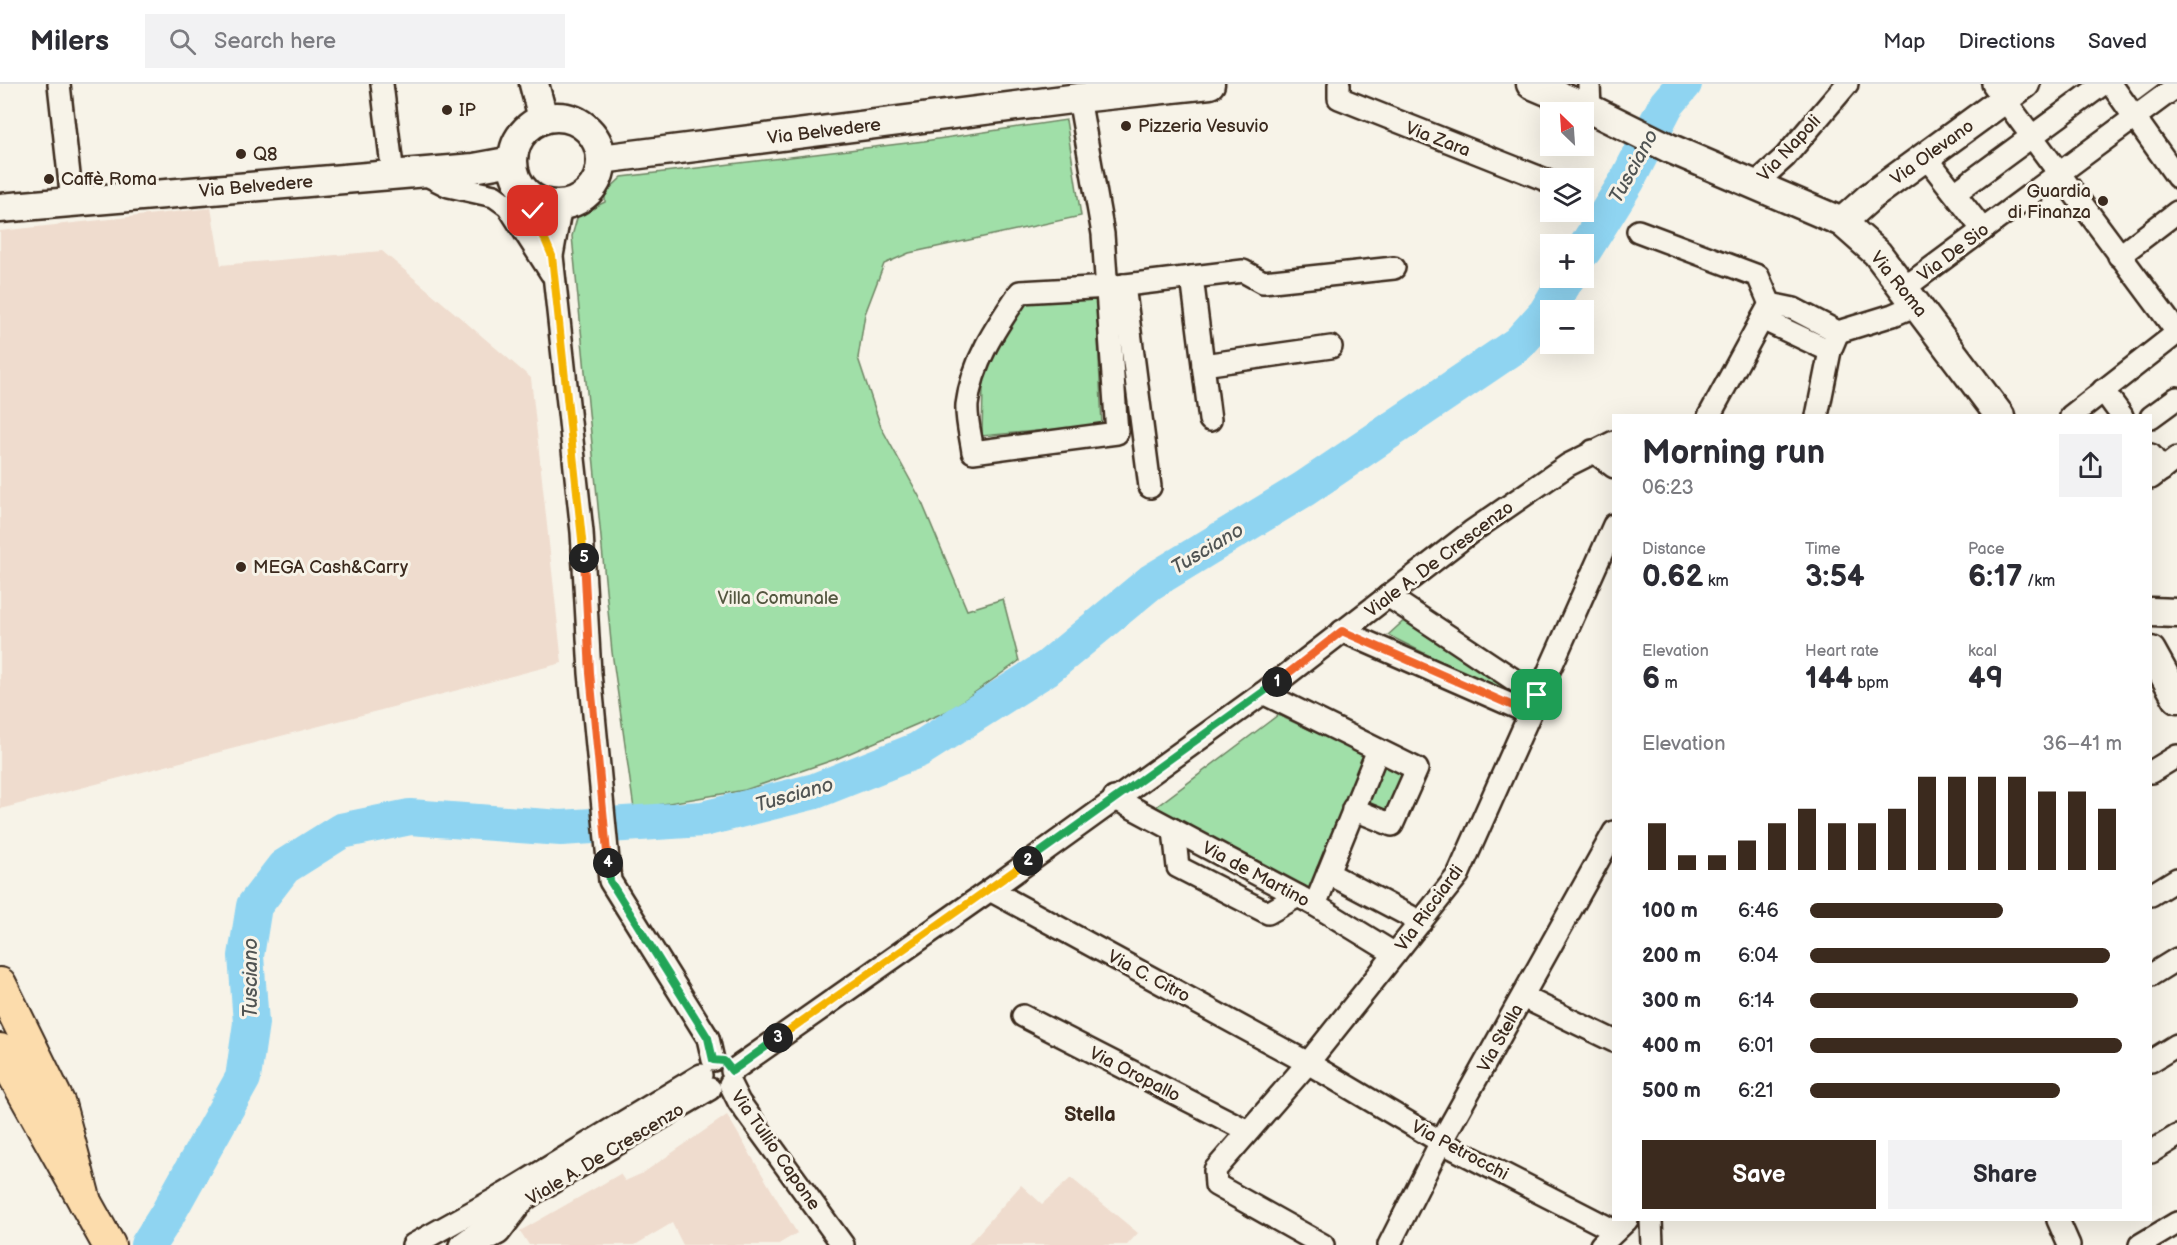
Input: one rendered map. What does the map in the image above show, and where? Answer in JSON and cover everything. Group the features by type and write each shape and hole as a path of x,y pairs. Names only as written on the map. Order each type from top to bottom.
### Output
{"main road":[{"path":"534,84 543,118"},
{"name":"Via Belvedere","path":"601,159 1050,93 1079,98 1210,84"},
{"name":"Via Roma","path":"1531,84 1596,104 1668,148 1842,222 1877,253 1904,303 1998,414"},
{"name":"Via Olevano","path":"1842,222 1870,197 1926,157 2007,89"},
{"path":"557,116 583,124 592,134 601,159 597,180 592,189 572,202 561,205 550,205 529,196 514,174 512,161 514,147 531,125 543,118 557,116"},
{"name":"Via Belvedere","path":"0,208 474,168 512,161"},
{"path":"2152,612 2177,613"},
{"path":"2152,653 2177,699"},
{"path":"0,984 58,1104 85,1202"},
{"path":"0,1050 108,1242"}],"street":[{"path":"59,84 72,202"},
{"path":"381,84 393,175"},
{"name":"Via Zara","path":"1339,84 1339,98 1540,178"},
{"name":"Via Napoli","path":"1754,185 1785,157 1847,84"},
{"path":"1955,193 2103,84"},
{"path":"2111,84 2177,177"},
{"name":"Via De Sio","path":"1834,341 1904,303 1983,230 2177,86"},
{"path":"2007,89 2032,137 2177,333 2074,414"},
{"path":"2007,89 2058,174"},
{"path":"1079,98 1103,234 1117,286 1150,487"},
{"path":"1926,157 1983,230"},
{"path":"422,172 449,186 494,196 508,206 533,241 554,279"},
{"path":"529,196 552,256"},
{"path":"554,279 552,256 561,205"},
{"path":"2119,256 2177,212"},
{"path":"1638,231 1758,276 1766,312 1710,414"},
{"path":"1117,286 1117,433 973,452 967,407 976,364 998,323 1020,292 1117,286 1243,271 1263,282 1394,268"},
{"path":"1192,277 1210,420"},
{"name":"Via Tullio Capone","path":"554,279 582,532 590,673 610,881 708,1038 717,1076 739,1102 843,1245"},
{"path":"1766,312 1794,309 1834,341 1818,414"},
{"path":"1203,365 1331,347"},
{"path":"2103,390 2121,414"},
{"path":"2152,416 2177,398"},
{"name":"Viale A. De Crescenzo","path":"477,1245 502,1239 524,1200 717,1076 990,890 1114,798 1263,693 1471,532 1593,451 1612,443"},
{"path":"1593,451 1612,465"},
{"name":"Via Ricciardi","path":"1323,1245 1216,1185 1215,1170 1308,1063 1458,875 1612,529"},
{"path":"1388,596 1533,704"},
{"path":"1342,631 1533,704"},
{"path":"1263,693 1417,769 1392,825 1353,810"},
{"path":"1174,830 1178,867 1268,913 1307,901 1328,873 1378,750"},
{"path":"2152,771 2177,756"},
{"name":"Via de Martino","path":"1114,798 1307,901 1395,954"},
{"name":"Via Stella","path":"1389,1245 1441,1142 1612,836"},
{"path":"1328,873 1420,922"},
{"path":"2152,894 2177,879"},
{"name":"Via C. Citro","path":"990,890 1308,1063"},
{"path":"2152,974 2177,959"},
{"path":"1523,997 1612,1040"},
{"name":"Via Oropallo","path":"1023,1016 1248,1131"},
{"path":"2152,1059 2177,1044"},
{"name":"Via Petrocchi","path":"1308,1063 1441,1142 1614,1232"},
{"name":"Viale A. De Crescenzo","path":"412,1245 717,1076"},
{"path":"2152,1151 2177,1136"},
{"name":"Viale A. De Crescenzo","path":"460,1245 485,1227 503,1195"},
{"path":"1651,1221 1652,1245"},
{"path":"2058,1221 2069,1245"},
{"path":"2140,1245 2177,1223"}],"shaded area":[{"path":"211,208 221,265 382,251 531,378 562,663 0,809 0,231"},
{"path":"727,1115 797,1233 777,1245 683,1245 672,1223 635,1245 529,1245 520,1231 620,1174 625,1181 643,1173"},
{"path":"1071,1178 1138,1233 1127,1245 968,1245 1021,1185 1042,1204"}],"green space":[{"name":"Villa Comunale","path":"1066,120 1081,216 909,253 884,264 865,314 858,358 881,427 920,498 967,610 1003,599 1019,661 950,710 836,759 745,790 634,809 612,652 572,236 578,215 605,202 605,193 622,177 924,141"},
{"path":"1096,295 1102,425 982,436 983,385 993,347 1022,304"},
{"path":"1408,617 1508,685 1504,693 1388,635"},
{"path":"1278,715 1419,780 1396,832 1360,819 1324,901 1152,810"}],"waterway":[{"name":"Tusciano","path":"1594,234 1627,181 1666,105 1684,84"},
{"name":"Tusciano","path":"148,1245 243,1078 251,1023 246,956 254,906 284,867 341,831 410,817 561,828 703,819 815,791 918,750 1047,668 1151,582 1304,489 1518,344 1546,313 1561,288"}],"place":[{"name":"IP","path":"447,110"},
{"name":"Pizzeria Vesuvio","path":"1126,126"},
{"name":"Q8","path":"241,154"},
{"name":"Caffè Roma","path":"49,179"},
{"name":"Guardia di Finanza","path":"2103,201"},
{"name":"MEGA Cash&Carry","path":"241,567"}],"district":[{"name":"Stella","path":"1090,1114"}],"route":[{"path":"533,211 552,256 582,532 590,673 610,881 708,1038 713,1060 724,1061 732,1071 990,890 1114,798 1263,693 1342,631 1529,713 1537,695"}]}
